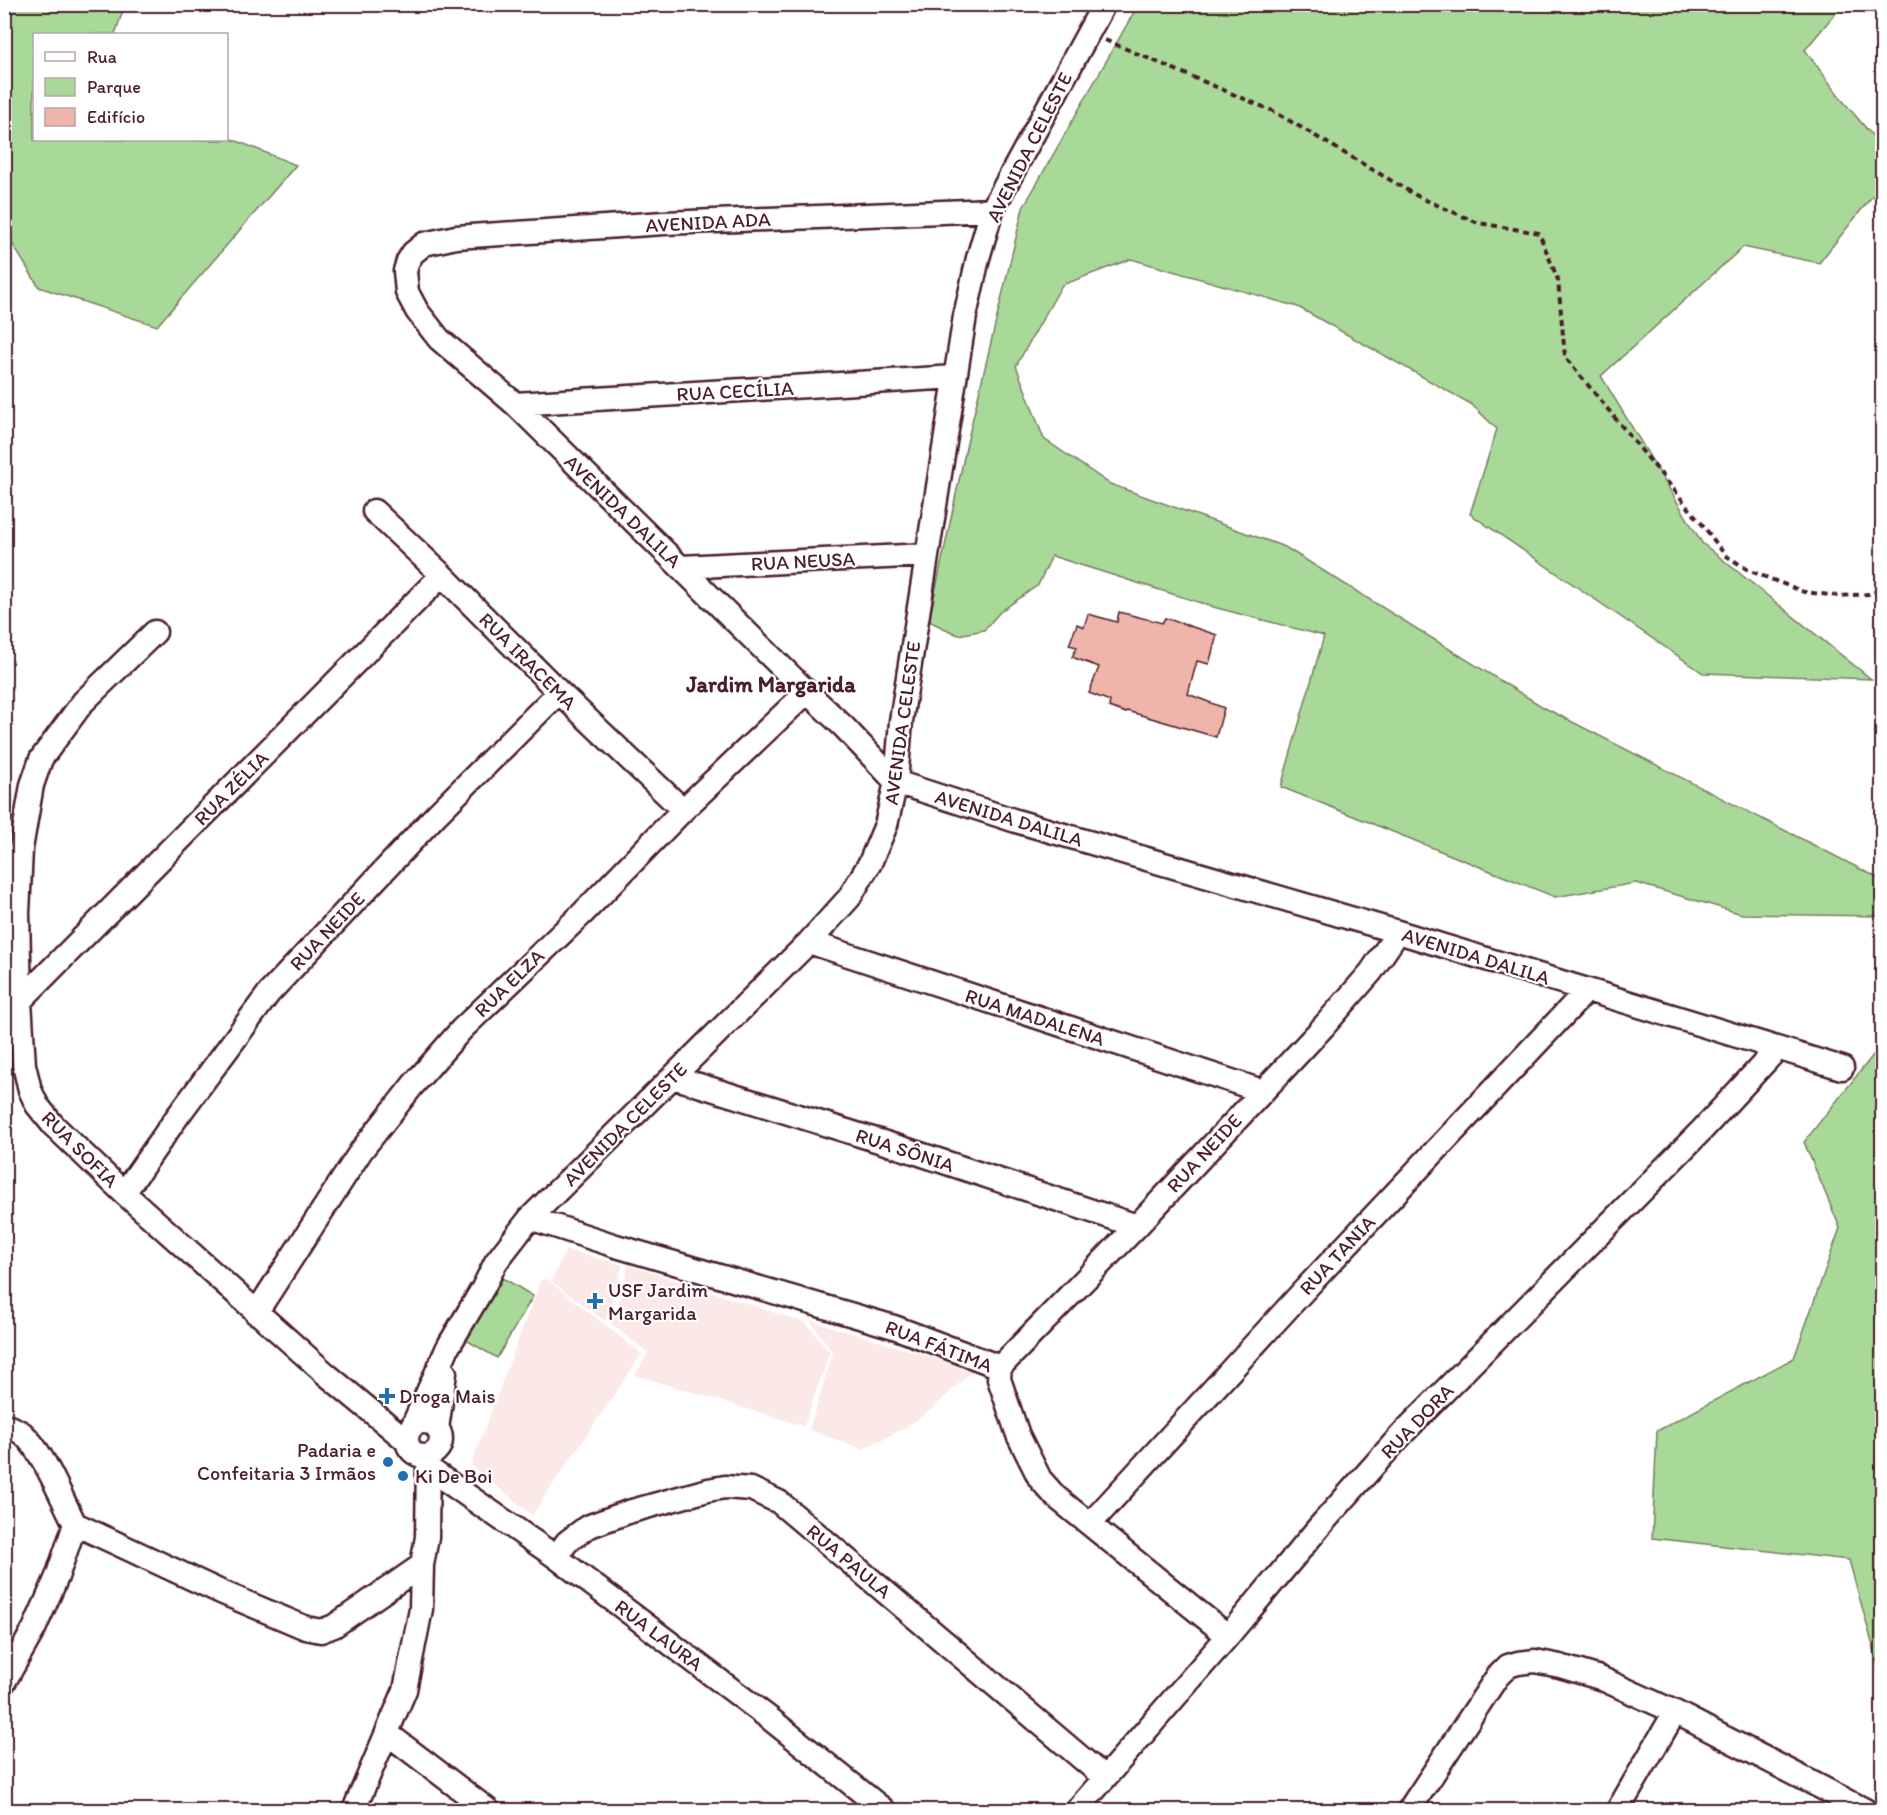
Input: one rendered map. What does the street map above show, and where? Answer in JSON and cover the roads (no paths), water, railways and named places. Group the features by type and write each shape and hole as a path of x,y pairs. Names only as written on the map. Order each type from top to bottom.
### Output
{"street":[{"name":"AVENIDA CELESTE","path":"410,1433 448,1347 496,1262 530,1218 809,942 849,898 870,863 886,825 896,782 901,722 926,555 965,316 978,258 992,210 1104,4"},
{"name":"AVENIDA ADA","path":"424,244 456,237 664,223 992,210"},
{"name":"AVENIDA DALILA","path":"424,244 413,253 408,261 405,271 407,292 417,311 439,339 515,404 844,727 896,782 1016,821 1398,932 1842,1068"},
{"name":"RUA CECÍLIA","path":"515,404 955,377"},
{"name":"RUA IRACEMA","path":"374,511 683,810"},
{"name":"RUA NEUSA","path":"681,567 926,555"},
{"name":"RUA ZÉLIA","path":"20,1001 442,575"},
{"name":"RUA SOFIA","path":"154,632 83,702 41,759 32,785 21,860 18,913 24,1065 30,1090 37,1105 53,1125 124,1194 326,1374 410,1433"},
{"name":"RUA NEIDE","path":"124,1194 177,1117 269,993 436,816 559,692"},
{"name":"RUA ELZA","path":"256,1313 361,1151 413,1085 462,1029 583,913 683,810 807,692"},
{"name":"RUA NEIDE","path":"1000,1367 1137,1226 1359,986 1398,932"},
{"name":"RUA MADALENA","path":"809,942 1262,1091"},
{"name":"RUA TANIA","path":"1090,1524 1308,1286 1587,990"},
{"name":"RUA DORA","path":"1077,1810 1402,1434 1702,1130 1777,1049"},
{"name":"RUA SÔNIA","path":"673,1077 908,1150 1137,1226"},
{"name":"RUA FÁTIMA","path":"530,1218 616,1246 894,1327 1000,1367 999,1379 1018,1435 1040,1479 1056,1497 1228,1636"},
{"name":"AVENIDA CELESTE","path":"438,1429 448,1347"},
{"path":"354,1810 405,1690 421,1609 422,1565 427,1537 428,1461 440,1444 438,1429 424,1422 410,1433 412,1451 423,1455 428,1461"},
{"path":"4,1425 21,1433 34,1448 47,1467 75,1524 231,1597 306,1628 321,1631 334,1626 422,1565"},
{"name":"RUA LAURA","path":"428,1461 769,1718 884,1810"},
{"name":"RUA PAULA","path":"556,1557 567,1542 587,1527 628,1512 724,1487 752,1489 779,1502 1105,1778"},
{"path":"4,1682 34,1629 57,1577 75,1524"},
{"path":"1409,1810 1497,1677 1508,1666 1535,1661 1600,1678 1675,1712 1864,1810"},
{"path":"1618,1810 1675,1712"},
{"path":"388,1734 488,1810"}],"place":[{"name":"USF Jardim Margarida","path":"595,1301"},
{"name":"Droga Mais","path":"387,1396"},
{"name":"Padaria e Confeitaria 3 Irmãos","path":"388,1462"},
{"name":"Ki De Boi","path":"403,1476"}],"district":[{"name":"Jardim Margarida","path":"771,684"}]}
